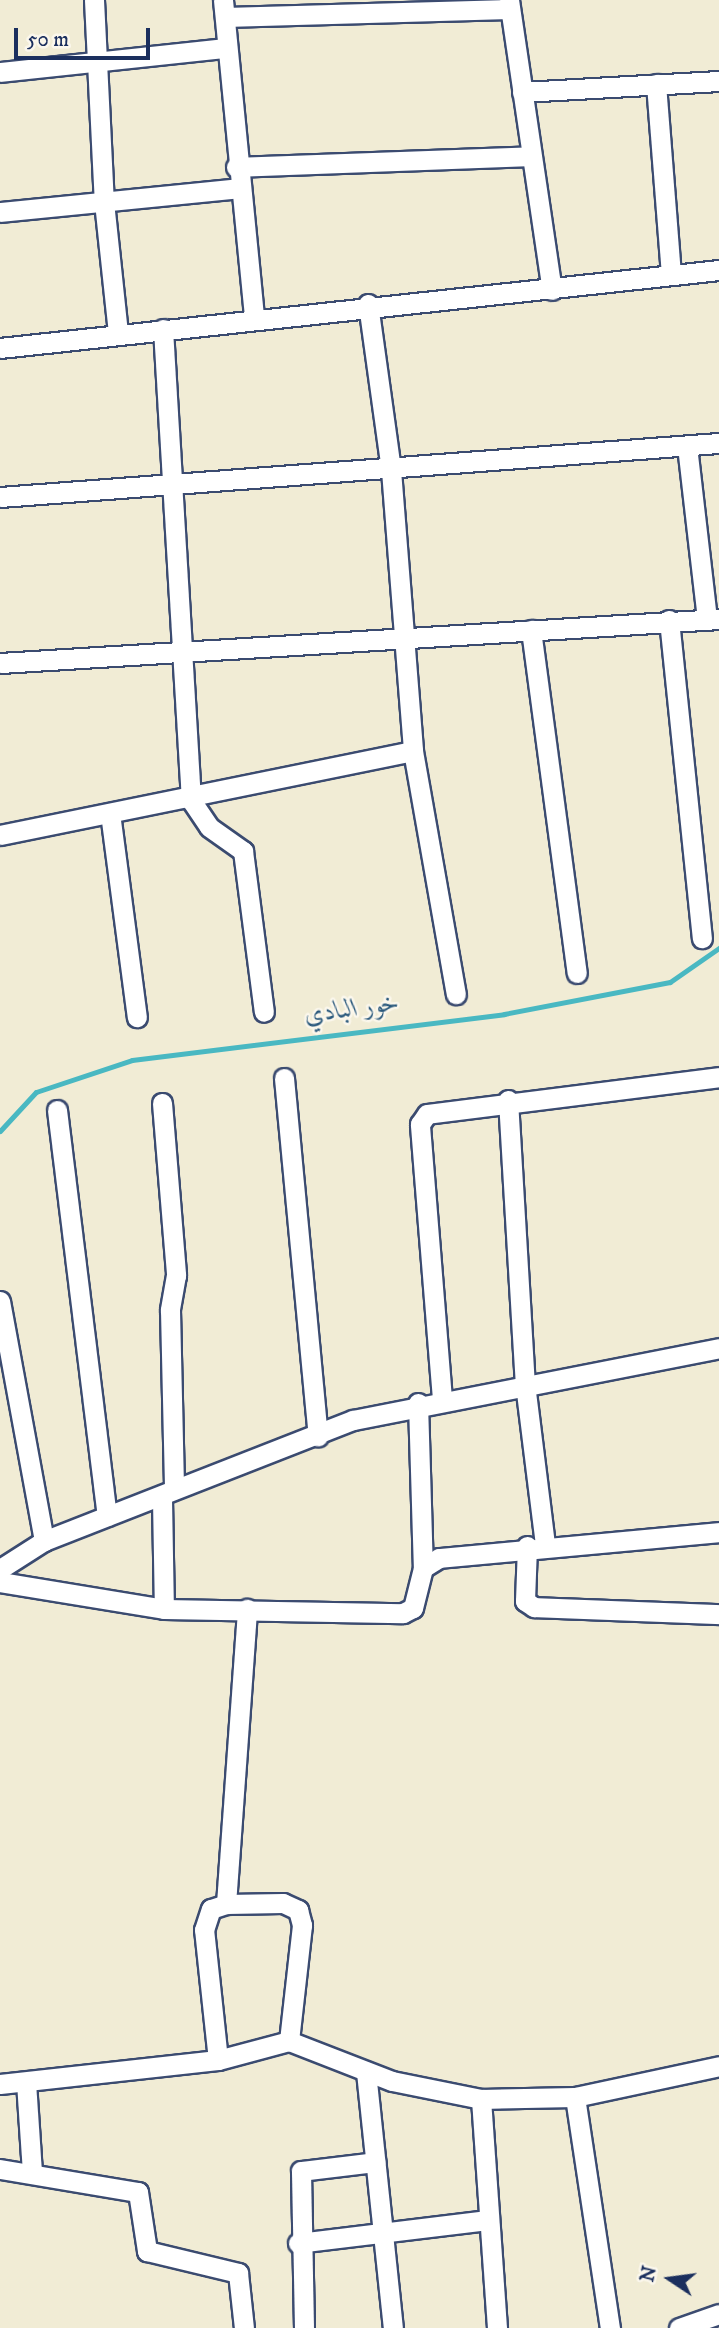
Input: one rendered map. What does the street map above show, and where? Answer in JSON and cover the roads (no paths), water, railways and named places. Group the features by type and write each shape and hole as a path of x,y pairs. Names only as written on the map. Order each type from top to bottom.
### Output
{"street":[{"path":"94,0 104,202 118,334"},
{"path":"254,316 236,167 224,9 509,5 552,290"},
{"path":"0,72 226,48"},
{"path":"522,92 719,82"},
{"path":"656,84 671,274"},
{"path":"236,167 530,156"},
{"path":"0,212 239,188"},
{"path":"0,348 368,304 552,290 598,278 719,270"},
{"path":"368,304 391,470 413,751 456,994"},
{"path":"163,329 177,651 191,800 209,827 243,850 264,1012"},
{"path":"0,497 391,470 719,443"},
{"path":"0,663 713,618 687,446"},
{"path":"669,620 702,938"},
{"path":"531,630 577,972"},
{"path":"0,835 191,800 413,751"},
{"path":"110,813 137,1017"},
{"path":"442,1399 421,1124 427,1114 508,1100 719,1077"},
{"path":"284,1078 318,1436"},
{"path":"508,1100 536,1546 525,1601 534,1607 719,1614"},
{"path":"162,1104 176,1275 170,1310 164,1609"},
{"path":"57,1110 107,1516"},
{"path":"0,1301 44,1541"},
{"path":"0,1569 44,1541 318,1436 418,1403 719,1348"},
{"path":"0,1582 164,1609 403,1613 413,1608 423,1568 418,1403"},
{"path":"423,1568 439,1558 536,1546 719,1532"},
{"path":"226,1903 247,1609"},
{"path":"218,2060 205,1930 211,1909 226,1903 283,1903 298,1910 302,1925 289,2041"},
{"path":"0,2084 218,2060 289,2041 366,2072 481,2099 575,2098 719,2066"},
{"path":"366,2072 393,2328"},
{"path":"26,2082 32,2173"},
{"path":"575,2098 610,2328"},
{"path":"481,2099 497,2328"},
{"path":"304,2328 298,2243 301,2171 375,2162"},
{"path":"0,2169 138,2192 147,2251 238,2273 244,2328"},
{"path":"298,2243 385,2237 489,2220"},
{"path":"679,2328 719,2314"}],"waterway":[{"name":"خور البادي","path":"0,1131 36,1092 132,1060 504,1014 670,982 719,948"}]}
